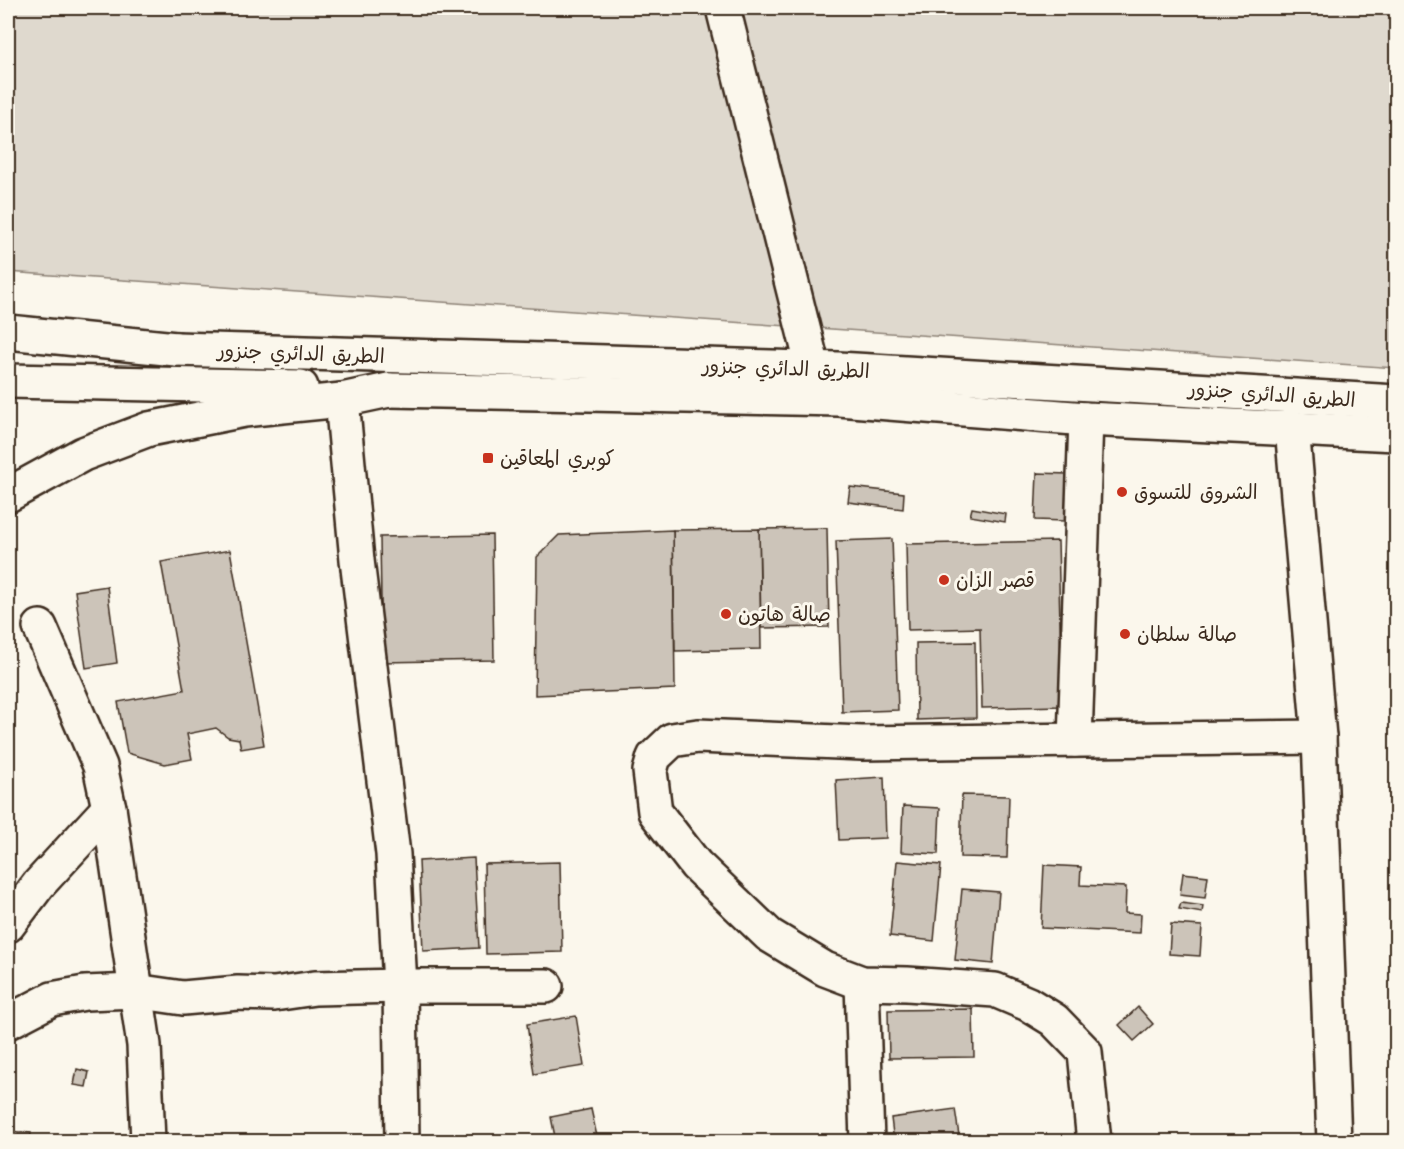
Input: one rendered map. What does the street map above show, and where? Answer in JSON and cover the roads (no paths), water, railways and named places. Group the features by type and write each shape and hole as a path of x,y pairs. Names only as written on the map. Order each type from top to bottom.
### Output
{"main road":[{"path":"723,8 813,368"},
{"path":"8,332 176,349"},
{"path":"8,348 176,349"},
{"name":"الطريق الدائري جنزور","path":"176,349 813,368 967,375 1396,402"},
{"path":"8,381 389,390"},
{"path":"8,495 83,454 148,429 244,410 342,400 389,390"},
{"name":"الطريق الدائري جنزور","path":"389,390 839,399 1086,419 1396,434"},
{"path":"342,400 357,560 393,854 400,986 402,1142"},
{"path":"1075,740 1086,419"},
{"path":"1292,428 1319,737 1334,1142"},
{"path":"40,627 100,766 109,808 144,1045 148,1142"},
{"path":"1094,1142 1084,1052 1054,1020 1028,1004 994,990 861,983 825,969 770,935 696,865 655,812 650,771 654,757 672,740 698,736 862,743 1319,737"},
{"path":"8,925 39,884 109,808"},
{"path":"861,983 867,1142"},
{"path":"8,1022 52,999 85,993 135,991 183,998 238,993 274,994 315,988 546,986"}],"place":[{"name":"كوبري المعاقين","path":"488,458"},
{"name":"الشروق للتسوق","path":"1122,492"},
{"name":"قصر الزان","path":"944,580"},
{"name":"صالة هاتون","path":"726,614"},
{"name":"صالة سلطان","path":"1125,634"}]}
